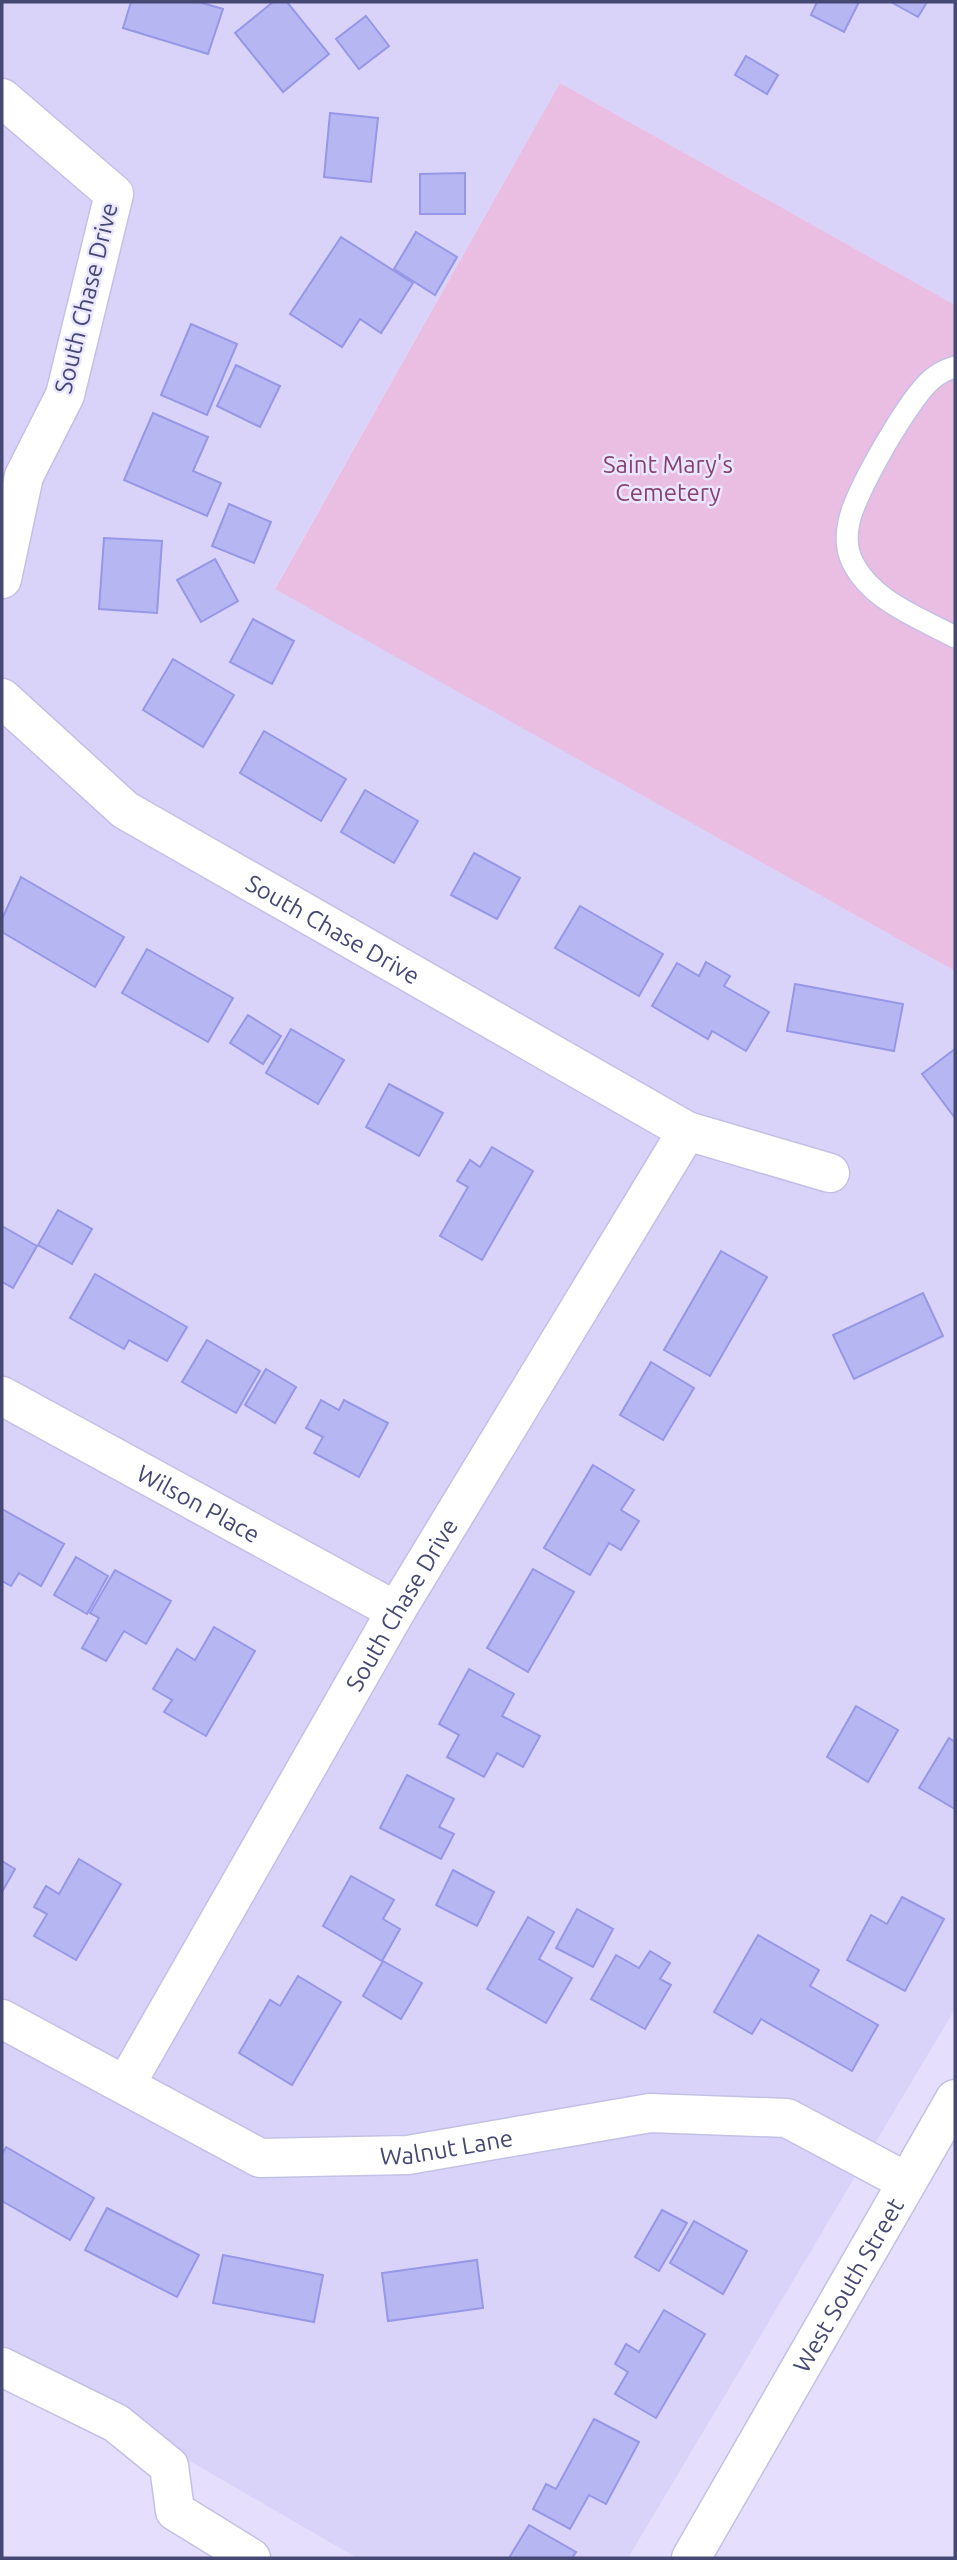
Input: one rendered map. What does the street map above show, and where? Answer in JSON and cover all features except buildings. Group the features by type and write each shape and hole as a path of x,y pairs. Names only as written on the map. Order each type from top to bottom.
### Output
{"street":[{"name":"South Chase Drive","path":"2,98 114,194 65,395 24,475 2,579"},
{"name":"South Chase Drive","path":"2,698 125,810 687,1131 830,1173"},
{"name":"South Chase Drive","path":"126,2084 396,1612 687,1131"},
{"name":"Wilson Place","path":"2,1396 396,1612"},
{"name":"Walnut Lane","path":"2,2020 260,2158 408,2155 650,2113 787,2118 907,2182"},
{"name":"West South Street","path":"691,2558 955,2099"},
{"path":"2,2367 116,2423 169,2466 175,2511 251,2558"}],"lane":[{"path":"955,367 933,378 916,397 860,493 849,519 846,541 852,562 865,583 891,602 955,637"}],"shaded area":[{"path":"2,2 955,2 955,305 560,83 275,588 955,971 955,2009 628,2558 357,2558 2,2352"}],"green space":[{"name":"Saint Mary's Cemetery","path":"560,83 955,305 955,971 275,589"}]}
